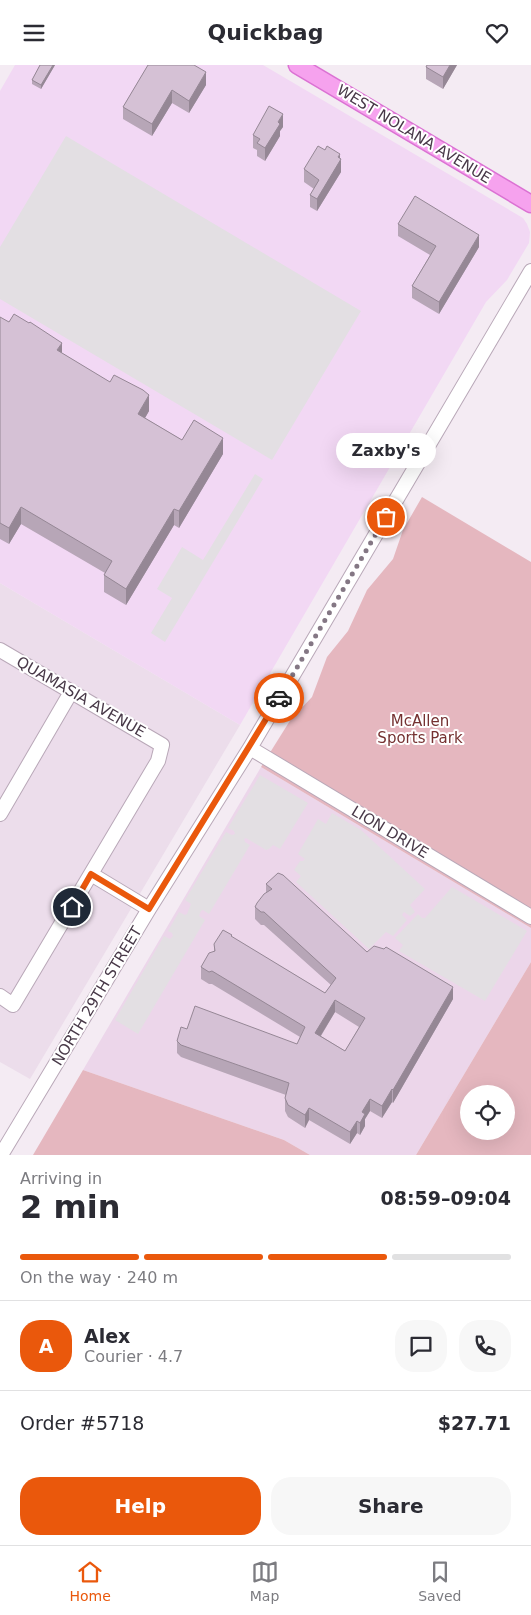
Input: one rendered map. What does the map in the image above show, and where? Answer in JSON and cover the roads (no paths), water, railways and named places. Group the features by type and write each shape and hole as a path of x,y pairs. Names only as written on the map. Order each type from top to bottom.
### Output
{"main road":[{"name":"WEST NOLANA AVENUE","path":"297,65 531,204"}],"street":[{"name":"NORTH 29TH STREET","path":"1,1155 149,909 250,748 531,271"},
{"name":"QUAMASIA AVENUE","path":"0,650 162,745 158,761 91,874"},
{"path":"0,814 71,692"},
{"name":"LION DRIVE","path":"250,748 531,917"},
{"path":"0,997 14,1005 91,874 149,909"}],"place":[{"name":"Zaxby's","path":"386,517"}],"park label":[{"name":"McAllen Sports Park","path":"420,730"}]}
